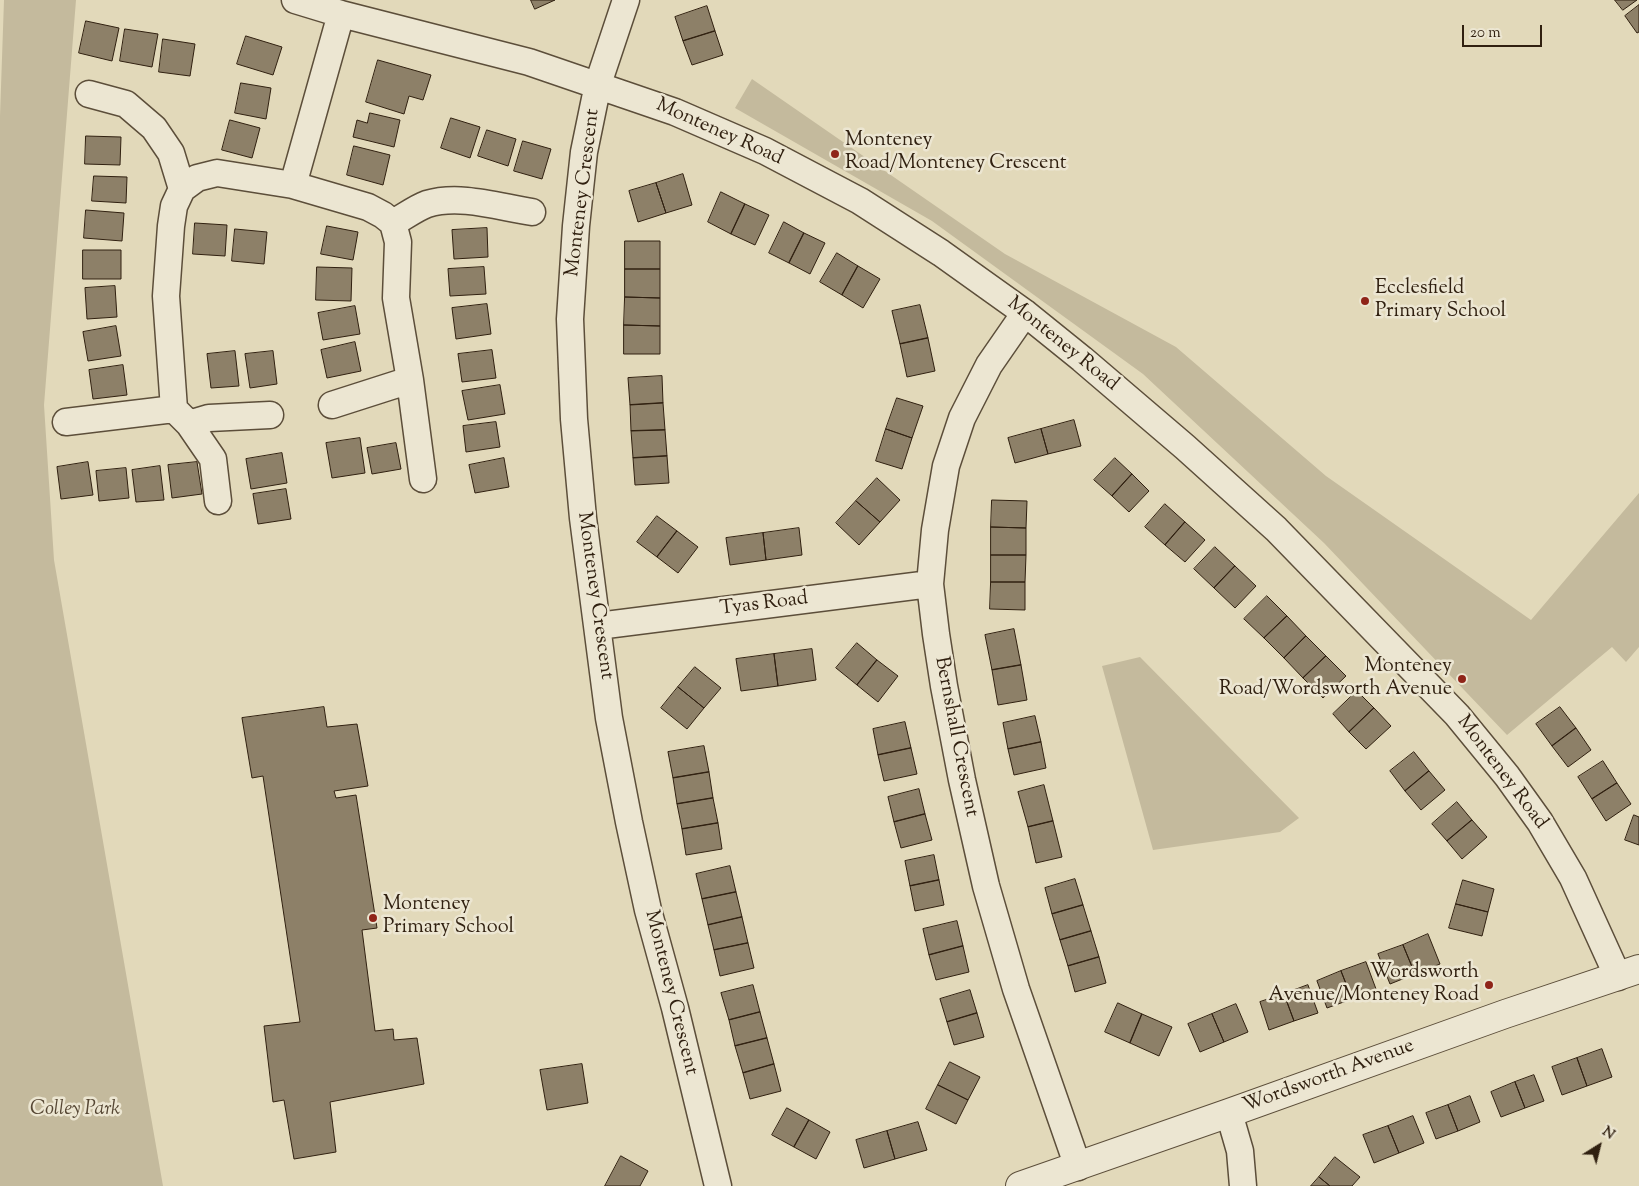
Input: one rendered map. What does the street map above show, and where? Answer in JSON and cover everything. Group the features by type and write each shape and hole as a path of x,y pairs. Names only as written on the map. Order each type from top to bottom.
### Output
{"street":[{"name":"Monteney Road","path":"295,0 341,14 529,62 598,84 675,112 765,151 860,202 941,253 1025,313 1185,447 1276,529 1457,715 1507,776 1540,822 1629,972"},
{"name":"Monteney Crescent","path":"626,0 598,84 584,152 576,226 570,319 574,419 580,492 610,718 633,841 648,910 675,1008 718,1186"},
{"path":"293,185 341,14"},
{"path":"89,94 126,104 154,128 171,154 182,189"},
{"path":"218,501 213,459 182,417 166,296 174,206 182,189 197,178 217,173 293,185 368,207 394,223 398,242 396,298 410,380 423,479"},
{"path":"394,223 425,205 445,199 532,212"},
{"name":"Bernshall Crescent","path":"1025,313 989,365 962,418 946,466 935,530 930,584 944,686 962,780 986,886 1016,989 1078,1167"},
{"path":"332,404 410,380"},
{"path":"66,422 270,415"},
{"name":"Tyas Road","path":"598,626 930,584"},
{"name":"Wordsworth Avenue","path":"1020,1186 1629,972"},
{"path":"1229,1113 1240,1151 1243,1186"}],"green space":[{"name":"Colley Park","path":"4,0 76,0 44,405 54,560 163,1186 0,1186 0,116"},
{"path":"752,79 1005,254 1176,347 1326,476 1531,620 1639,493 1639,647 1626,662 1612,647 1507,735 1324,543 1143,374 932,221 735,108"},
{"path":"1140,657 1299,818 1280,832 1153,850 1102,666"}],"building":[{"path":"531,0 555,0 535,9"},
{"path":"1615,0 1637,0 1623,10"},
{"path":"1639,5 1639,32 1637,33 1625,16"},
{"path":"707,6 715,31 683,41 675,17"},
{"path":"86,21 119,28 112,61 79,53"},
{"path":"125,29 158,34 152,67 120,61"},
{"path":"715,31 723,55 692,65 683,41"},
{"path":"246,36 282,47 273,75 237,64"},
{"path":"163,39 195,44 190,76 159,72"},
{"path":"378,60 431,75 423,100 409,96 404,114 366,102"},
{"path":"241,83 271,88 266,119 235,113"},
{"path":"370,113 400,120 394,147 353,137 357,120 367,123"},
{"path":"451,118 480,127 470,158 441,148"},
{"path":"230,120 260,128 252,158 222,150"},
{"path":"487,130 516,139 508,166 478,156"},
{"path":"86,136 121,137 120,165 85,164"},
{"path":"523,141 551,149 542,179 514,171"},
{"path":"354,146 390,155 383,185 347,175"},
{"path":"683,174 692,205 666,213 656,183"},
{"path":"94,176 127,177 126,203 92,201"},
{"path":"656,183 666,213 638,222 629,191"},
{"path":"721,192 745,204 731,234 708,222"},
{"path":"745,204 769,215 755,245 731,234"},
{"path":"86,210 124,213 122,241 84,238"},
{"path":"784,222 804,233 789,263 769,253"},
{"path":"195,223 227,225 225,256 193,254"},
{"path":"327,226 358,232 353,260 321,254"},
{"path":"487,228 488,257 454,259 452,230"},
{"path":"235,229 267,232 264,264 232,261"},
{"path":"804,233 825,243 810,274 789,263"},
{"path":"625,241 660,241 660,269 625,269"},
{"path":"83,250 121,250 121,279 83,279"},
{"path":"837,253 858,266 842,295 820,282"},
{"path":"858,266 880,279 863,308 842,295"},
{"path":"317,267 352,268 351,301 316,300"},
{"path":"484,267 486,294 450,296 448,269"},
{"path":"625,269 660,269 660,298 625,297"},
{"path":"115,286 117,317 87,319 85,288"},
{"path":"625,297 660,298 660,326 624,325"},
{"path":"487,304 491,334 456,339 452,308"},
{"path":"920,305 928,338 900,344 892,311"},
{"path":"355,306 360,334 323,340 318,313"},
{"path":"624,325 660,326 660,354 624,354"},
{"path":"116,326 121,356 88,361 83,332"},
{"path":"928,338 935,371 907,377 900,344"},
{"path":"355,342 361,371 327,378 321,350"},
{"path":"492,350 496,378 462,382 458,354"},
{"path":"235,351 239,386 211,388 207,354"},
{"path":"273,351 277,384 250,388 245,354"},
{"path":"123,365 127,395 93,399 89,370"},
{"path":"662,376 663,403 630,405 628,378"},
{"path":"500,385 505,414 468,420 462,391"},
{"path":"897,398 923,406 912,438 886,429"},
{"path":"663,403 665,430 631,431 630,405"},
{"path":"1074,420 1081,446 1048,454 1041,429"},
{"path":"496,422 500,447 466,452 463,426"},
{"path":"886,429 912,438 902,469 876,461"},
{"path":"1041,429 1048,454 1015,463 1008,438"},
{"path":"665,430 667,456 633,458 631,431"},
{"path":"360,438 365,473 332,478 326,443"},
{"path":"396,443 401,469 372,474 367,448"},
{"path":"282,453 287,483 251,489 246,459"},
{"path":"667,456 669,483 635,485 633,458"},
{"path":"504,458 509,487 475,493 469,465"},
{"path":"1115,458 1132,474 1112,496 1094,480"},
{"path":"88,462 93,495 61,499 57,467"},
{"path":"197,462 202,494 172,498 168,465"},
{"path":"160,466 164,500 136,502 132,470"},
{"path":"126,468 129,498 99,501 96,471"},
{"path":"1132,474 1149,491 1129,512 1112,496"},
{"path":"877,478 900,500 880,522 856,501"},
{"path":"286,489 291,519 258,524 253,494"},
{"path":"992,500 1027,501 1026,528 991,527"},
{"path":"856,501 880,522 859,545 836,523"},
{"path":"1165,504 1185,522 1165,545 1145,527"},
{"path":"657,516 677,531 657,557 637,542"},
{"path":"1185,522 1205,540 1185,562 1165,545"},
{"path":"991,527 1026,528 1026,555 991,555"},
{"path":"799,528 802,555 766,560 763,533"},
{"path":"677,531 698,547 678,573 657,557"},
{"path":"763,533 766,560 730,565 726,538"},
{"path":"1215,547 1235,566 1214,588 1194,569"},
{"path":"991,555 1026,555 1025,582 991,582"},
{"path":"1235,566 1256,586 1235,608 1214,588"},
{"path":"991,582 1025,582 1025,610 990,609"},
{"path":"1267,596 1287,616 1264,638 1244,619"},
{"path":"1287,616 1306,636 1284,658 1264,638"},
{"path":"1014,629 1021,665 992,670 985,635"},
{"path":"1306,636 1326,656 1303,678 1284,658"},
{"path":"857,643 877,660 857,685 836,668"},
{"path":"812,649 816,680 778,686 774,654"},
{"path":"774,654 778,686 741,691 736,659"},
{"path":"1326,656 1346,676 1323,698 1303,678"},
{"path":"877,660 898,676 878,702 857,685"},
{"path":"1021,665 1027,700 998,705 992,670"},
{"path":"695,667 721,688 704,708 678,687"},
{"path":"678,687 704,708 687,729 661,708"},
{"path":"1357,691 1374,708 1349,732 1333,714"},
{"path":"324,707 327,727 357,724 368,786 334,791 336,798 356,795 377,928 362,930 375,1031 393,1029 394,1040 417,1038 424,1084 330,1102 336,1152 294,1159 284,1100 273,1102 264,1026 300,1022 263,776 252,778 242,718"},
{"path":"1560,707 1576,728 1552,746 1536,724"},
{"path":"1374,708 1391,726 1366,749 1349,732"},
{"path":"1035,716 1041,742 1008,749 1003,723"},
{"path":"905,722 911,748 878,755 873,729"},
{"path":"1576,728 1591,750 1568,767 1552,746"},
{"path":"1041,742 1046,768 1014,775 1008,749"},
{"path":"704,746 709,772 673,778 668,752"},
{"path":"911,748 917,774 884,781 878,755"},
{"path":"1414,752 1429,771 1405,791 1390,771"},
{"path":"1603,761 1617,783 1592,799 1578,777"},
{"path":"1429,771 1445,790 1421,810 1405,791"},
{"path":"709,772 713,798 677,804 673,778"},
{"path":"1617,783 1631,804 1606,821 1592,799"},
{"path":"1044,785 1053,821 1028,827 1018,792"},
{"path":"919,789 925,814 894,822 888,797"},
{"path":"713,798 718,823 682,829 677,804"},
{"path":"1457,802 1472,820 1447,841 1432,824"},
{"path":"925,814 932,840 901,848 894,822"},
{"path":"1634,815 1639,817 1639,845 1625,840"},
{"path":"1472,820 1487,837 1462,859 1447,841"},
{"path":"1053,821 1062,857 1036,863 1028,827"},
{"path":"718,823 722,849 686,855 682,829"},
{"path":"934,855 939,880 910,886 905,861"},
{"path":"730,866 736,892 702,899 696,874"},
{"path":"1075,879 1083,905 1052,914 1045,888"},
{"path":"939,880 944,905 915,911 910,886"},
{"path":"1463,880 1494,889 1488,912 1456,904"},
{"path":"736,892 742,917 708,925 702,899"},
{"path":"1456,904 1488,912 1482,936 1449,928"},
{"path":"1083,905 1091,931 1060,940 1052,914"},
{"path":"742,917 748,943 714,950 708,925"},
{"path":"957,921 963,946 929,955 923,929"},
{"path":"1091,931 1099,957 1068,966 1060,940"},
{"path":"1428,934 1440,964 1415,974 1403,945"},
{"path":"748,943 754,968 720,976 714,950"},
{"path":"1403,945 1415,974 1390,984 1378,954"},
{"path":"963,946 969,972 936,980 929,955"},
{"path":"1099,957 1106,983 1075,992 1068,966"},
{"path":"1366,962 1376,989 1352,999 1341,971"},
{"path":"1341,971 1352,999 1327,1008 1317,981"},
{"path":"753,985 760,1012 729,1020 721,993"},
{"path":"1308,985 1318,1013 1294,1021 1284,994"},
{"path":"970,990 977,1013 947,1022 940,999"},
{"path":"1284,994 1294,1021 1269,1030 1260,1002"},
{"path":"1118,1003 1142,1014 1130,1043 1105,1032"},
{"path":"1236,1004 1248,1032 1224,1042 1212,1014"},
{"path":"760,1012 767,1038 735,1046 729,1020"},
{"path":"977,1013 984,1037 954,1045 947,1022"},
{"path":"1142,1014 1172,1027 1159,1056 1130,1043"},
{"path":"1212,1014 1224,1042 1200,1052 1188,1024"},
{"path":"767,1038 774,1064 743,1073 735,1046"},
{"path":"1602,1049 1612,1077 1587,1086 1577,1058"},
{"path":"1577,1058 1587,1086 1562,1095 1552,1067"},
{"path":"950,1062 980,1077 968,1100 938,1085"},
{"path":"582,1064 588,1103 547,1110 540,1070"},
{"path":"774,1064 781,1091 750,1099 743,1073"},
{"path":"1534,1075 1544,1101 1525,1108 1515,1082"},
{"path":"1515,1082 1525,1108 1501,1117 1491,1092"},
{"path":"938,1085 968,1100 956,1124 926,1109"},
{"path":"1470,1096 1480,1122 1458,1131 1448,1105"},
{"path":"1448,1105 1458,1131 1436,1139 1426,1113"},
{"path":"787,1108 809,1120 794,1147 772,1135"},
{"path":"1413,1116 1424,1143 1399,1153 1388,1126"},
{"path":"809,1120 830,1132 816,1159 794,1147"},
{"path":"918,1122 927,1150 895,1159 887,1131"},
{"path":"1388,1126 1399,1153 1374,1163 1363,1135"},
{"path":"887,1131 895,1159 864,1168 856,1140"},
{"path":"621,1156 648,1171 640,1186 605,1186"},
{"path":"1335,1157 1360,1177 1352,1186 1330,1186 1319,1177"},
{"path":"1319,1177 1330,1186 1311,1186"}],"place":[{"name":"Monteney Road/Monteney Crescent","path":"835,154"},
{"name":"Ecclesfield Primary School","path":"1365,301"},
{"name":"Monteney Road/Wordsworth Avenue","path":"1462,679"},
{"name":"Monteney Primary School","path":"373,918"},
{"name":"Wordsworth Avenue/Monteney Road","path":"1489,985"}]}
